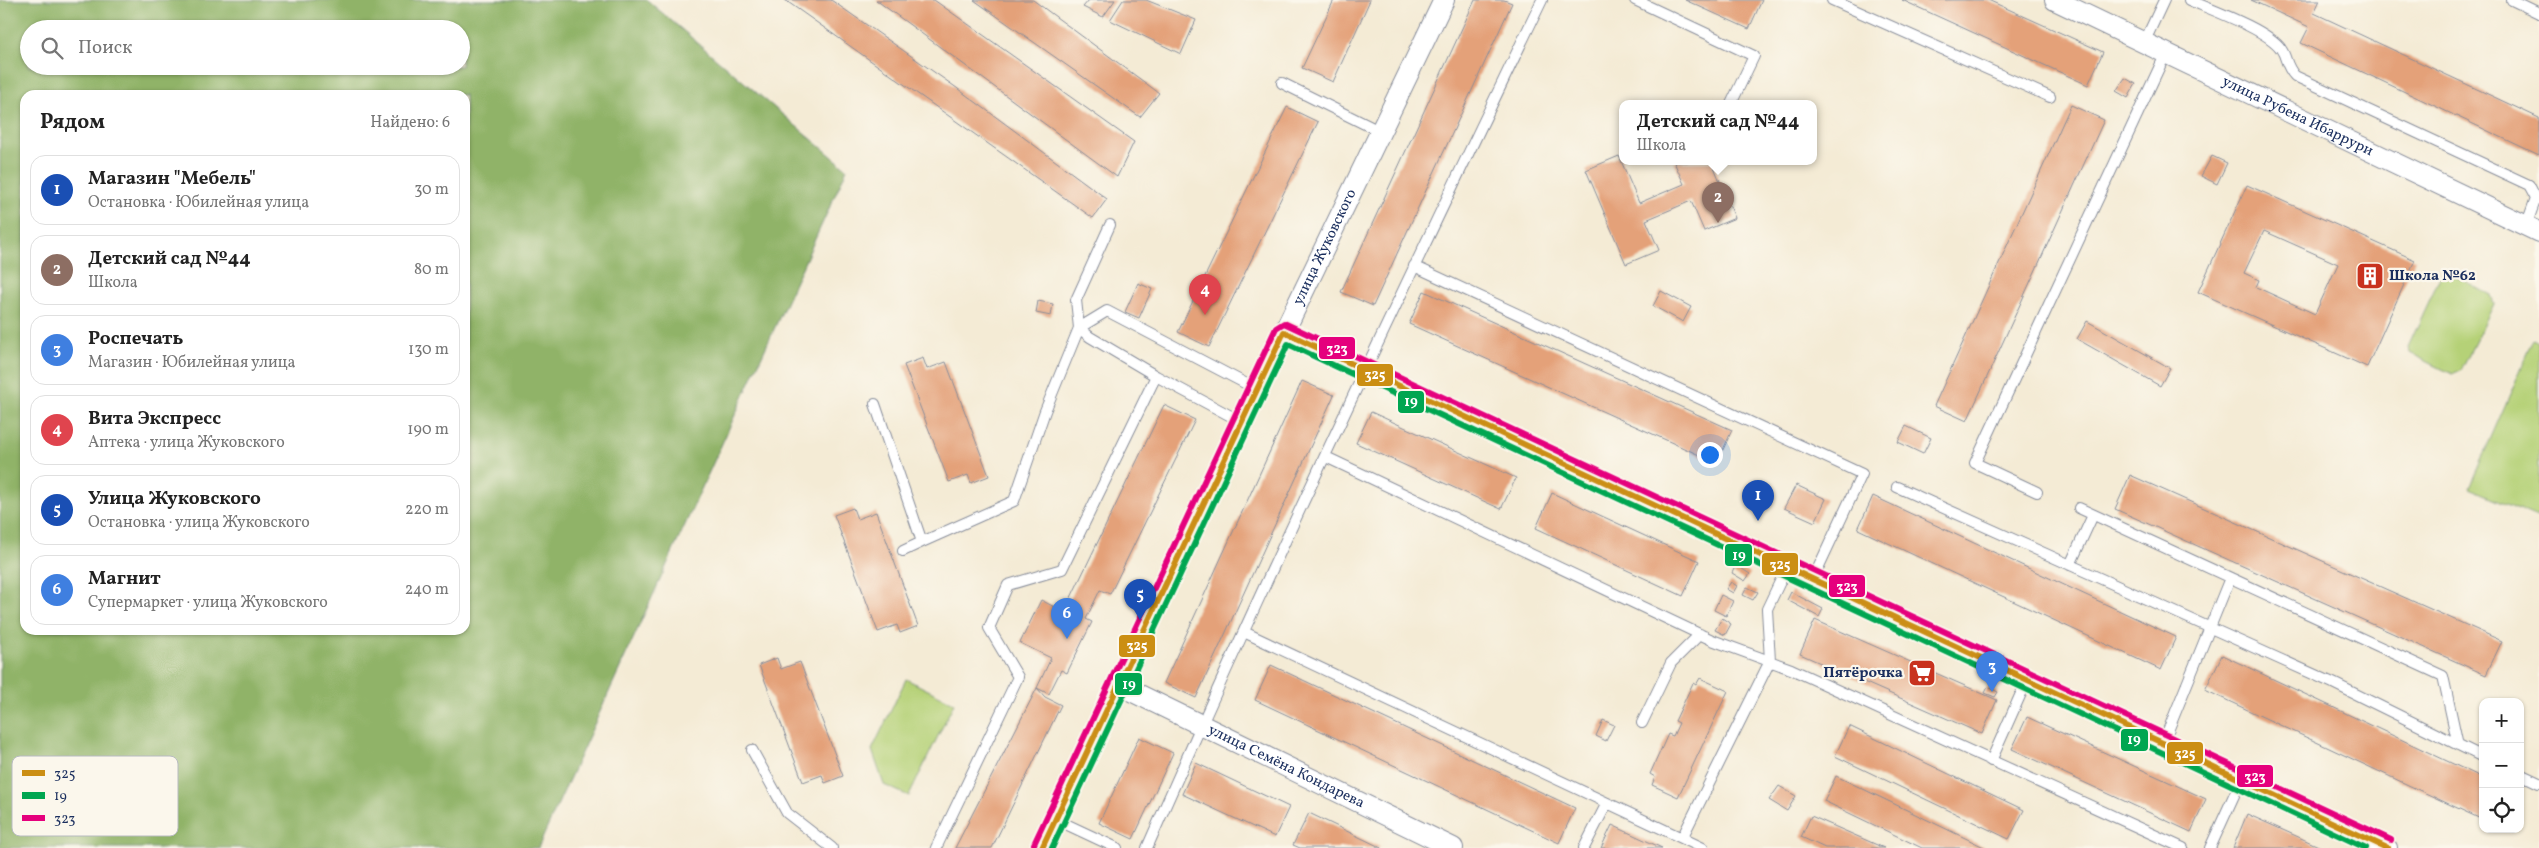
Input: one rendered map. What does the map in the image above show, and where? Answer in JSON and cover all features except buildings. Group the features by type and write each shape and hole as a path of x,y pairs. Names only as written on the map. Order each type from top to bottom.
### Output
{"street":[{"name":"улица Жуковского","path":"1042,848 1284,332 1444,0"},
{"name":"улица Рубена Ибаррури","path":"2055,0 2533,229"},
{"path":"1284,332 2387,848"},
{"name":"улица Семёна Кондарева","path":"1119,685 1453,848"}],"lane":[{"path":"1147,848 1201,724 1326,458 1364,369 1542,0"},
{"path":"1635,0 1754,56 1733,100"},
{"path":"1832,0 2050,97"},
{"path":"2144,43 2164,0"},
{"path":"2189,0 2267,36 2282,49 2287,66 2295,76 2529,184 2536,198 2533,229"},
{"path":"2512,0 2539,13"},
{"path":"2037,492 1975,463 2166,53"},
{"path":"1282,83 1381,132"},
{"path":"903,551 1014,501 1046,411 1080,328 1076,300 1110,225"},
{"path":"1414,266 1862,474 1813,579"},
{"path":"1080,328 1107,311 1258,390"},
{"path":"1080,328 1090,337 1156,376 1242,422"},
{"path":"936,848 1018,677 989,628 1008,585 1062,569 1156,376"},
{"path":"875,404 922,542"},
{"path":"1326,458 1700,634 1770,661 2183,848"},
{"path":"1897,487 2333,683 2479,755"},
{"path":"2079,508 2443,676 2458,745"},
{"path":"2070,565 2093,514"},
{"path":"1682,838 1770,661 1767,609 1787,567"},
{"path":"2163,743 2230,578"},
{"path":"1244,632 1703,848"},
{"path":"1642,724 1671,663 1700,634"},
{"path":"1991,760 2028,680"},
{"path":"752,750 787,813 832,848"},
{"path":"2524,776 2539,783"},
{"path":"2210,848 2241,780"},
{"path":"1584,848 1607,803"},
{"path":"1055,819 1117,848"}],"green space":[{"path":"0,0 647,0 847,169 538,848 0,848"},
{"path":"2442,273 2449,273 2491,295 2494,304 2461,370 2452,374 2410,353 2408,347"},
{"path":"2534,339 2539,342 2539,511 2537,517 2469,488"},
{"path":"906,679 954,703 909,796 884,785 872,750"}],"transit line":[{"name":"323","path":"1034,844 1276,328 1284,323 2391,840"},
{"name":"325","path":"1042,848 1284,332 2387,848"},
{"name":"19","path":"1052,848 1288,344 2366,848"}],"place":[{"name":"Детский сад №44","path":"1718,223"},
{"name":"Школа №62","path":"2370,276"},
{"name":"Вита Экспресс","path":"1205,315"},
{"name":"Магазин \"Мебель\"","path":"1758,521"},
{"name":"Улица Жуковского","path":"1140,620"},
{"name":"Магнит","path":"1067,639"},
{"name":"Пятёрочка","path":"1922,673"},
{"name":"Роспечать","path":"1992,692"}]}
